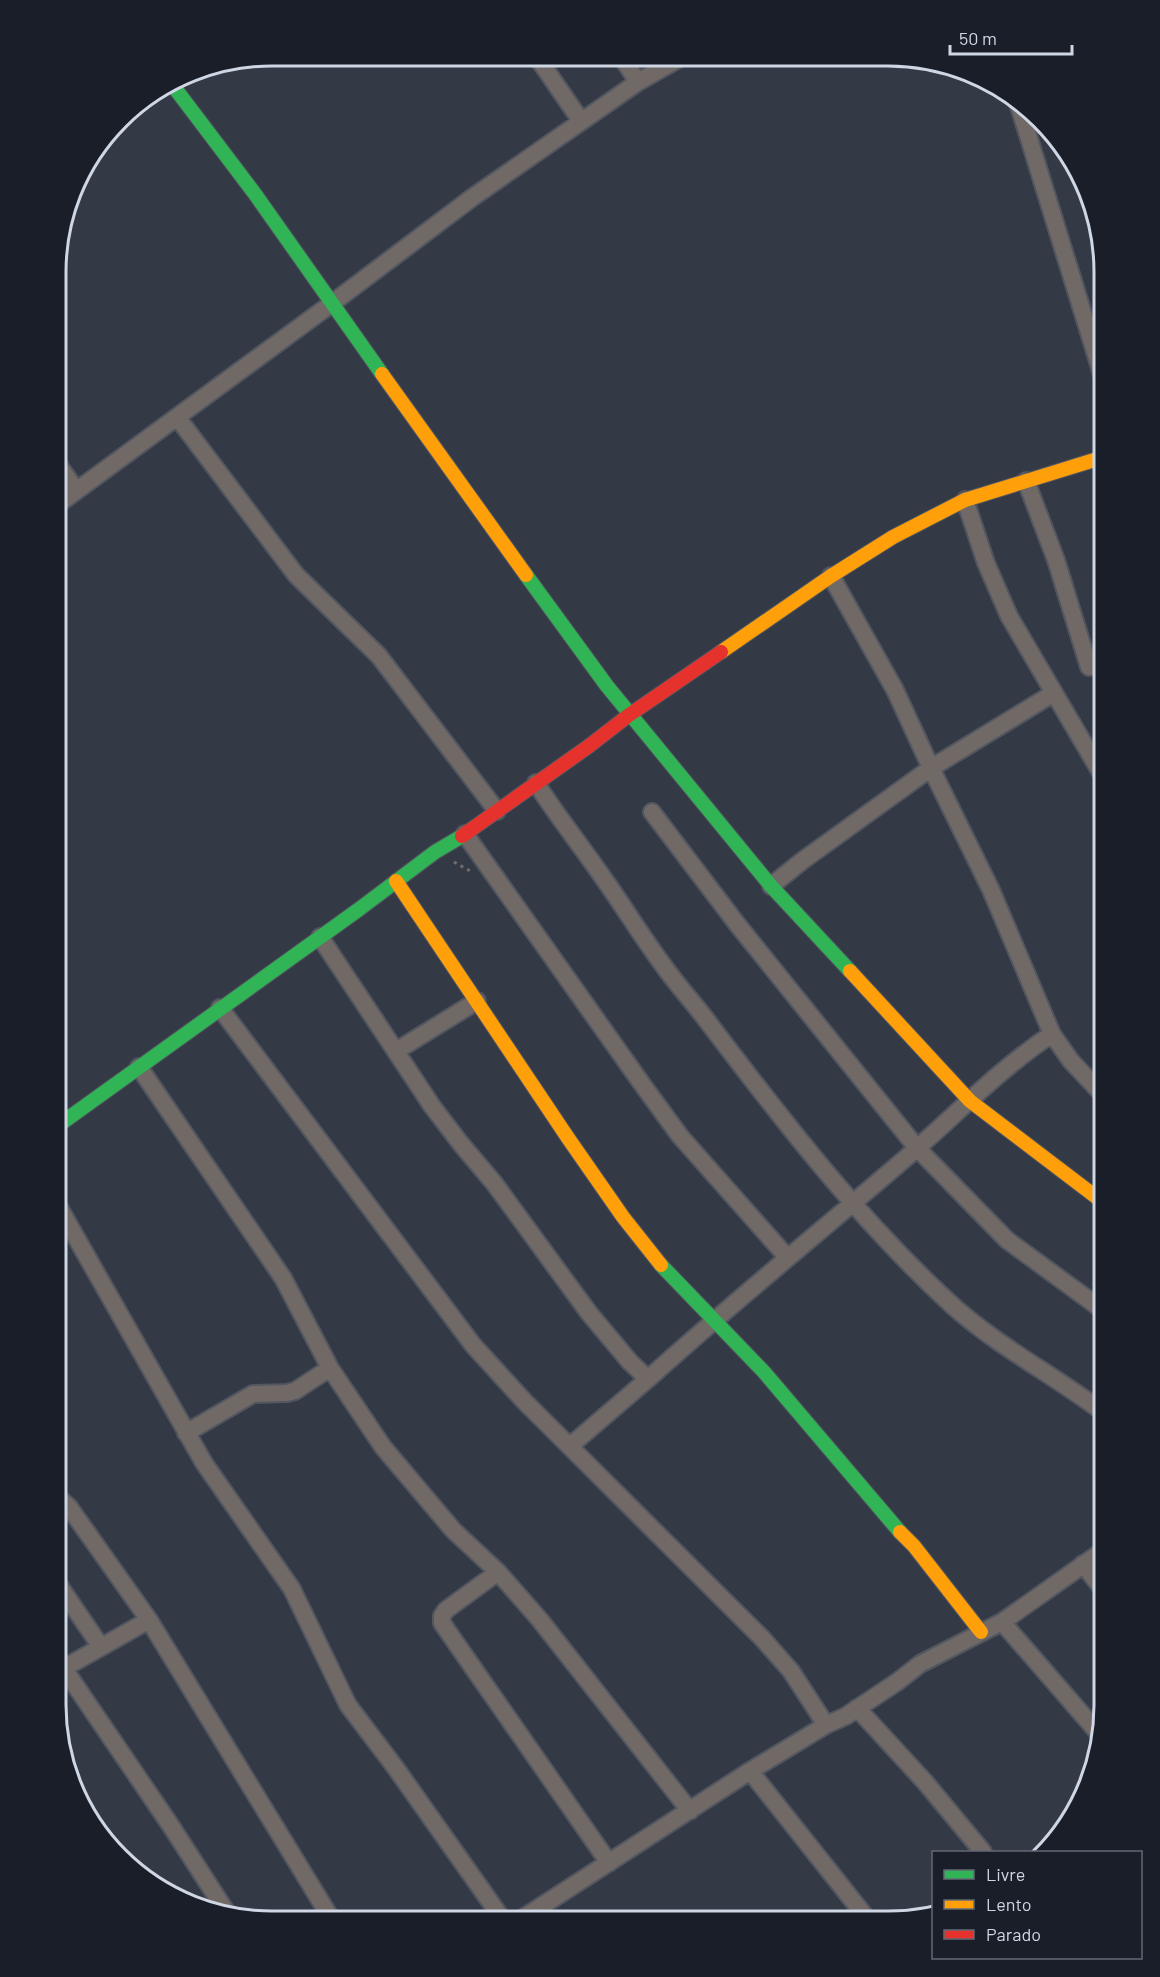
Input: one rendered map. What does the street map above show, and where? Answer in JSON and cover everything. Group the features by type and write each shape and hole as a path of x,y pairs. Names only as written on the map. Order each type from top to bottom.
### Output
{"street":[{"path":"543,66 581,121"},
{"path":"627,66 638,82"},
{"path":"66,498 332,304 473,197 638,82 666,66"},
{"path":"176,90 255,194 493,531 629,715 771,886 970,1101 1094,1195"},
{"path":"1022,115 1094,349"},
{"path":"177,417 296,575 380,656 497,811"},
{"path":"66,1120 435,852 465,834 629,715 831,576 893,537 965,500 1094,460"},
{"path":"66,476 76,490"},
{"path":"1026,482 1056,560 1089,667"},
{"path":"965,500 986,563 1009,616 1094,760"},
{"path":"831,576 895,690 991,890 1053,1034 1071,1061 1094,1085"},
{"path":"771,886 931,768 1054,693"},
{"path":"536,783 553,810 605,879 663,966 751,1079 853,1203 900,1254 954,1307 1011,1351 1094,1406"},
{"path":"652,812 737,924 917,1148 1007,1240 1094,1304"},
{"path":"465,834 680,1136 787,1257"},
{"path":"396,881 567,1138 623,1217 672,1278 764,1372 914,1546 981,1632"},
{"path":"320,937 432,1106 494,1183 589,1313 630,1362 648,1379"},
{"path":"396,1051 477,1001"},
{"path":"220,1008 472,1345 518,1395 770,1646 791,1671 826,1725"},
{"path":"570,1446 714,1319 917,1148 1015,1060 1053,1034"},
{"path":"139,1067 283,1278 330,1368 383,1447 453,1530 498,1572 540,1620 690,1811"},
{"path":"66,1220 204,1463 292,1589 348,1705 395,1767 497,1911"},
{"path":"186,1433 240,1399 253,1394 295,1391 330,1368"},
{"path":"66,1504 149,1620 327,1911"},
{"path":"534,1911 750,1771 857,1708 920,1664 1002,1622 1094,1557"},
{"path":"1083,1564 1094,1578"},
{"path":"498,1572 446,1610 442,1616 442,1623 609,1863"},
{"path":"66,1596 101,1647"},
{"path":"66,1661 101,1647 149,1620"},
{"path":"1002,1622 1093,1727"},
{"path":"66,1672 222,1905"},
{"path":"857,1708 925,1782 982,1851"},
{"path":"750,1771 860,1911"}],"traffic: fast":[{"path":"176,90 255,194 382,374"},
{"path":"526,575 607,686 771,886 850,971"},
{"path":"66,1120 435,852 462,836"},
{"path":"661,1265 764,1372 900,1532"}],"traffic: slow":[{"path":"382,374 526,575"},
{"path":"721,652 831,576 893,537 965,500 1094,460"},
{"path":"396,881 568,1138 623,1217 661,1265"},
{"path":"850,971 970,1101 1094,1195"},
{"path":"900,1532 914,1546 981,1632"}],"traffic: jam":[{"path":"462,836 629,715 721,652"}]}
